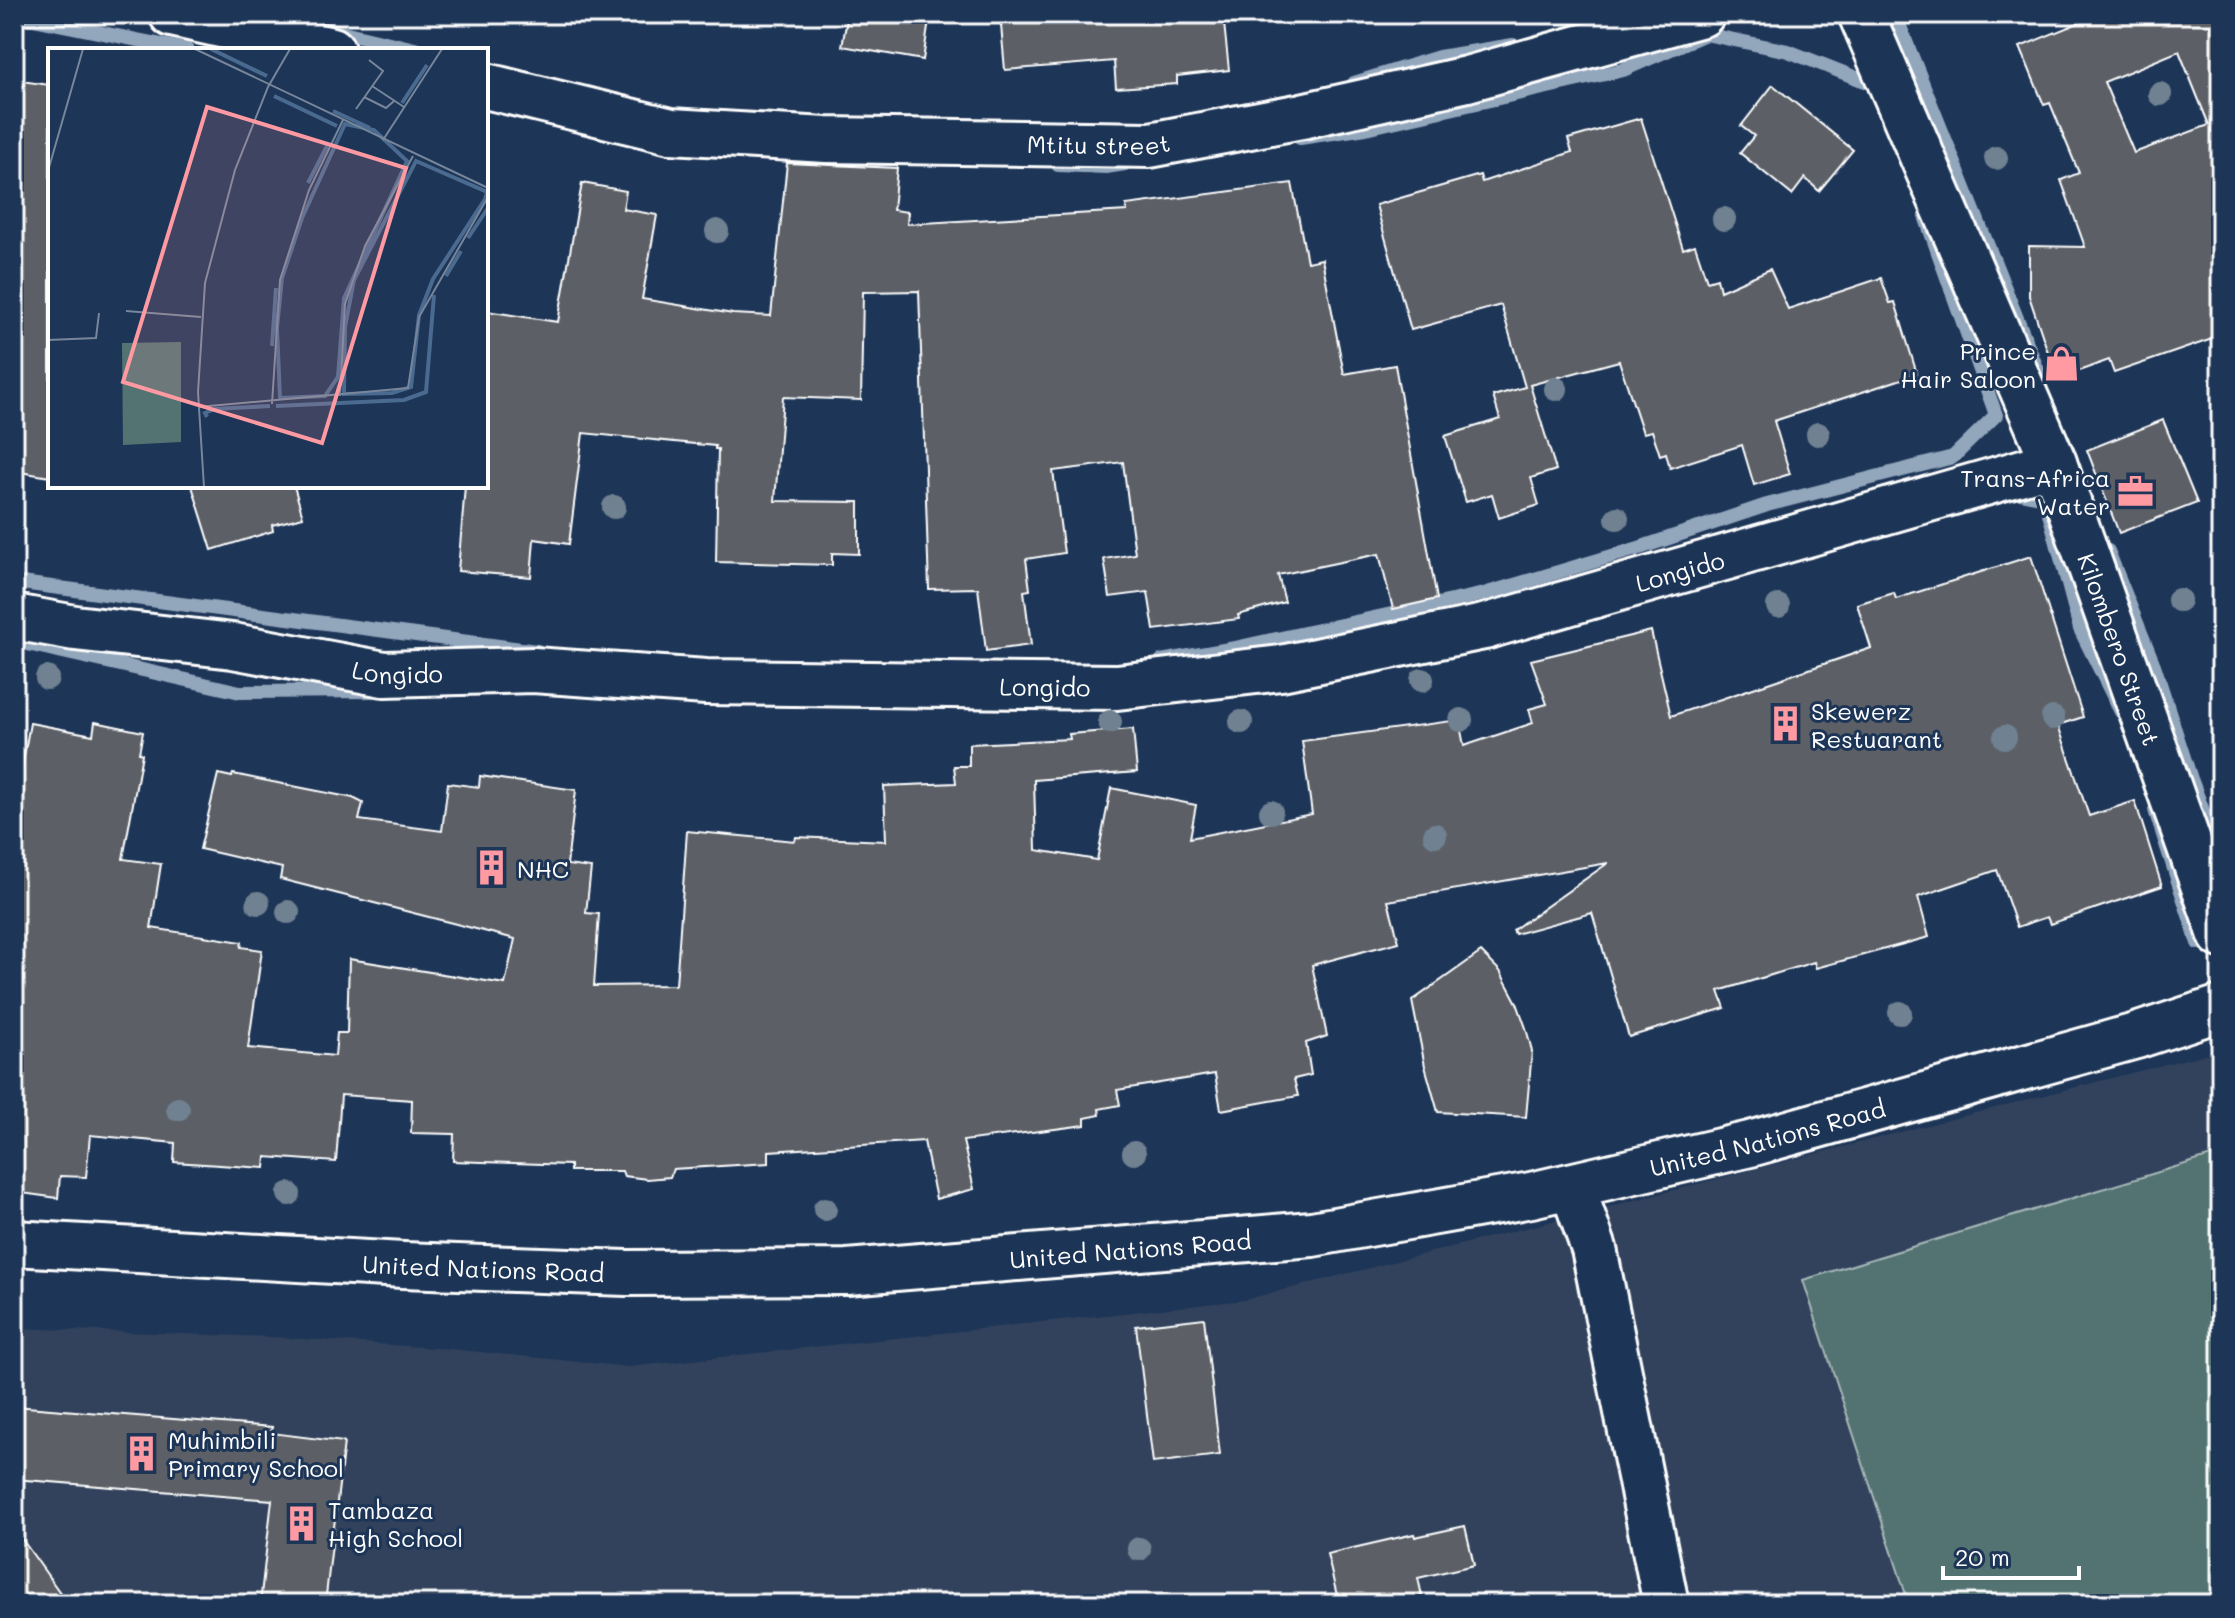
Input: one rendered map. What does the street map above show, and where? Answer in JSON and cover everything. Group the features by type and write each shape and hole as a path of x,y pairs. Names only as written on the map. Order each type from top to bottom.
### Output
{"street":[{"path":"172,14 323,48"},
{"name":"Mtitu street","path":"488,86 671,131 826,140 1150,145 1302,116 1467,79 1702,14"},
{"name":"Kilombero Street","path":"1861,14 2054,463 2221,935"},
{"name":"Longido","path":"14,617 75,628 233,646 384,674 533,670 706,682 1117,687 1281,668 1484,627 2054,463"},
{"name":"United Nations Road","path":"14,1243 403,1265 627,1273 847,1272 1312,1234 1572,1186 1750,1144 2136,1036 2221,1008"},
{"path":"1572,1186 1594,1249 1666,1604"}],"shaded area":[{"path":"2221,1050 2221,1604 14,1604 14,1328 274,1337 451,1349 629,1367 1244,1300"}],"green space":[{"path":"2221,1153 2221,1604 1909,1604 1803,1280"}],"building":[{"path":"848,14 930,14 923,60 842,46"},
{"path":"1000,14 1223,14 1229,70 1177,76 1177,84 1116,88 1114,61 1005,70"},
{"path":"2100,14 2221,14 2221,336 2114,373 2109,360 2057,379 2029,296 2029,246 2085,247 2061,180 2079,173 2050,103 2044,105 2020,47","holes":["2179,51 2209,125 2134,153 2104,82"]},
{"path":"14,80 48,85 48,477 14,471"},
{"path":"1773,85 1853,150 1819,191 1805,178 1792,195 1740,153 1754,136 1741,126"},
{"path":"1641,118 1683,249 1695,245 1707,281 1717,278 1720,291 1770,269 1788,309 1881,278 1890,303 1895,302 1917,374 1774,421 1790,474 1754,485 1742,445 1670,468 1666,453 1660,455 1652,431 1643,433 1619,361 1530,385 1556,470 1531,478 1539,505 1499,518 1492,494 1466,502 1445,436 1500,419 1493,396 1525,387 1501,305 1411,330 1376,205 1480,175 1482,182 1572,152 1568,139"},
{"path":"787,163 897,168 893,210 908,212 907,224 1127,211 1126,205 1292,183 1307,262 1322,259 1344,374 1395,365 1437,599 1393,609 1379,554 1278,575 1285,602 1238,615 1239,619 1154,630 1148,592 1110,597 1104,559 1135,554 1123,462 1053,471 1064,553 1026,559 1030,590 1024,591 1031,645 986,651 978,588 929,589 919,291 863,292 861,400 783,397 775,501 859,502 859,554 832,553 832,565 716,562 718,449 715,446 583,433 569,544 534,539 531,577 458,571 465,488 488,488 488,311 558,322 582,183 626,191 623,209 657,215 642,299 733,314 771,316"},
{"path":"2163,420 2197,503 2119,533 2087,450"},
{"path":"193,488 295,488 303,517 272,525 273,531 212,550"},
{"path":"2031,556 2083,717 2058,725 2089,816 2135,801 2162,886 2050,924 2047,917 2017,927 1997,870 1918,897 1929,937 1816,968 1814,962 1719,991 1725,1008 1629,1037 1592,913 1515,934 1513,930 1608,863 1388,901 1399,942 1312,965 1327,1036 1306,1043 1311,1075 1294,1079 1298,1096 1221,1110 1215,1074 1117,1090 1120,1105 1099,1109 1100,1115 1085,1118 1085,1125 963,1141 974,1189 936,1199 924,1141 769,1151 769,1163 673,1169 670,1177 647,1179 624,1176 622,1171 570,1171 570,1165 453,1161 454,1134 411,1133 412,1100 341,1095 336,1162 266,1157 265,1168 174,1162 175,1143 90,1135 86,1177 60,1176 58,1198 14,1192 14,1038 21,951 14,950 14,812 30,723 93,735 95,722 143,732 139,753 142,754 123,859 161,864 151,928 242,942 241,947 262,950 248,1048 335,1056 337,1033 347,1033 349,959 505,984 515,939 280,879 282,868 200,849 218,774 232,777 233,774 353,798 363,803 359,820 442,831 448,783 479,787 480,776 576,790 567,865 591,868 586,913 599,914 594,986 676,985 687,831 795,841 796,837 886,841 884,786 956,783 954,766 969,766 969,744 1070,739 1069,734 1133,729 1137,772 1034,780 1036,850 1097,860 1111,788 1196,805 1190,838 1312,814 1302,741 1459,720 1464,746 1533,723 1529,709 1547,704 1531,660 1651,631 1671,716 1871,648 1857,604 1894,593 1896,599"},
{"path":"1481,952 1500,971 1526,1028 1532,1051 1526,1117 1438,1112 1425,1066 1412,1001"},
{"path":"1204,1318 1220,1455 1153,1463 1136,1326"},
{"name":"Muhimbili Primary School","path":"14,1406 272,1427 271,1433 344,1442 325,1604 260,1604 272,1500 14,1479"},
{"path":"1465,1526 1474,1565 1418,1578 1422,1596 1387,1604 1339,1604 1327,1554"},
{"path":"14,1528 68,1604 14,1604"}],"waterway":[{"path":"1895,14 2041,378"},
{"path":"14,18 33,19 177,48"},
{"path":"326,28 411,48"},
{"path":"1300,138 1366,128 1623,70 1705,34 1788,51 1872,84 1877,96"},
{"path":"1354,83 1439,57 1513,45"},
{"path":"1058,165 1106,167 1125,164"},
{"path":"1161,661 1484,594 1639,548 1767,505 1953,457 1996,415 1925,216"},
{"path":"2010,491 2045,498 2080,629 2121,712"},
{"path":"2108,551 2154,665 2191,779 2221,858"},
{"path":"14,582 537,651"},
{"path":"14,641 240,692 373,691"},
{"path":"2155,810 2198,943"}],"place":[{"name":"Prince Hair Saloon","path":"2062,364"},
{"name":"Trans-Africa Water","path":"2136,491"},
{"name":"Skewerz Restuarant","path":"1785,724"},
{"name":"NHC","path":"491,868"},
{"name":"Muhimbili Primary School","path":"142,1453"},
{"name":"Tambaza High School","path":"302,1523"}]}
